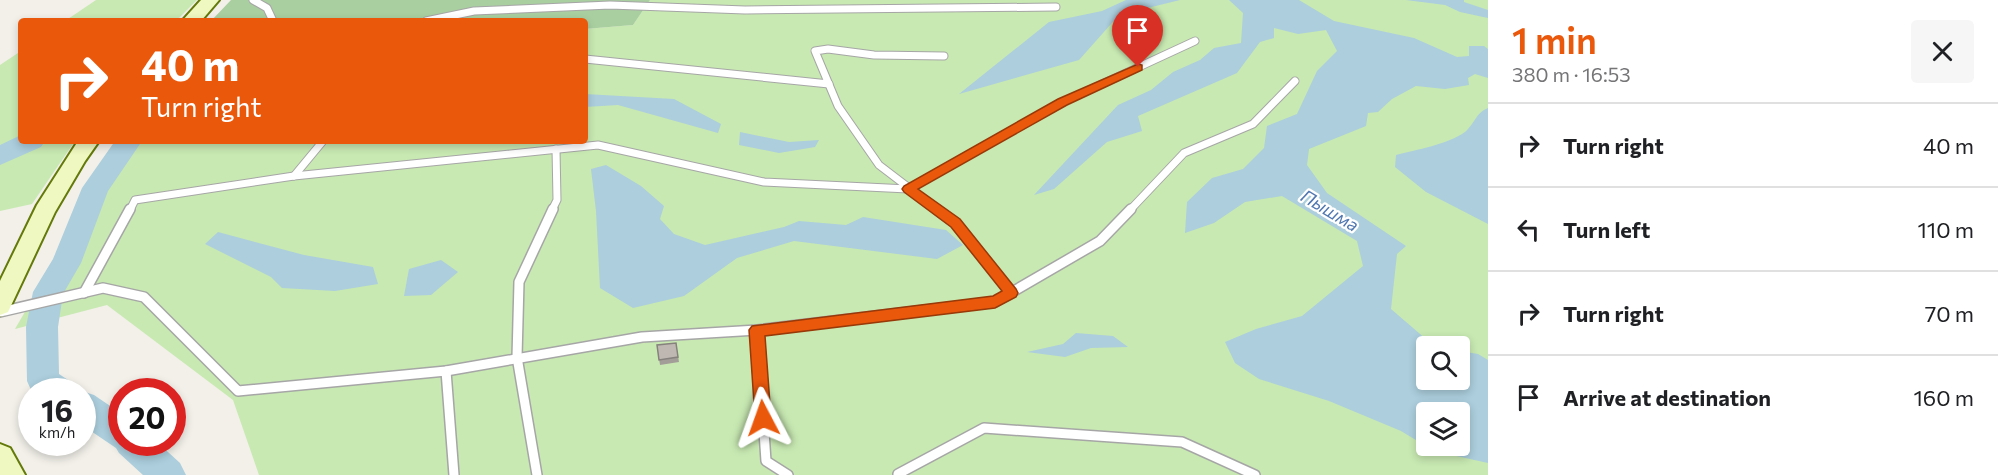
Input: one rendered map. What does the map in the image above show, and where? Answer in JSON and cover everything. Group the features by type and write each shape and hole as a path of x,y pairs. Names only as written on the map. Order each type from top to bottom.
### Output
{"street":[{"path":"194,18 210,0"},
{"path":"0,305 45,211 77,156 87,144"},
{"path":"0,457 11,475"}],"lane":[{"path":"253,0 267,8 272,18"},
{"path":"440,18 474,11 610,5 745,10 1056,7"},
{"path":"83,293 135,200 294,176 598,146 764,182 908,189 1063,102 1195,41"},
{"path":"944,56 874,55 828,49 815,51 838,106 879,165 955,223 1011,293"},
{"path":"588,59 829,84"},
{"path":"0,312 103,288 144,297 238,391 446,371 642,337 757,330 995,302 1100,241 1184,153 1253,124 1295,81"},
{"path":"294,176 321,144"},
{"path":"537,475 517,357 519,282 557,200 556,150"},
{"path":"757,330 766,461 788,475"},
{"path":"446,371 454,475"},
{"path":"898,475 984,428 1182,442 1255,475"}],"green space":[{"path":"96,0 197,0 179,18 69,18"},
{"path":"231,0 650,0 633,25 588,29 588,18 214,18"},
{"path":"650,0 1488,0 1488,475 259,475 233,400 107,305 15,329 122,144 588,144 588,29 633,25"},
{"path":"18,53 18,144 73,144 32,204 0,211 0,65"}],"water":[{"path":"1126,0 1180,0 1119,15 1079,60 959,94 1049,22 1102,11"},
{"name":"Пышма","path":"1229,0 1299,0 1334,21 1414,38 1457,57 1469,56 1469,46 1484,46 1488,49 1488,78 1475,74 1468,78 1469,85 1445,89 1416,86 1392,99 1378,112 1368,113 1366,126 1309,149 1307,165 1327,193 1406,246 1397,254 1391,309 1422,336 1416,336 1416,390 1470,390 1470,353 1488,360 1488,463 1456,456 1470,456 1470,402 1416,402 1416,440 1401,431 1329,401 1259,379 1235,363 1225,342 1256,329 1302,316 1363,266 1357,241 1282,196 1245,202 1214,223 1185,233 1187,202 1212,178 1243,169 1264,148 1267,126 1297,114 1317,71 1337,51 1326,30 1298,34 1274,28 1274,38 1260,42 1237,73 1138,116 1142,131 1107,142 1054,189 1034,195 1118,105 1151,90 1173,72 1200,60 1214,48 1241,43 1243,13"},
{"path":"1406,0 1464,0 1464,2 1488,10 1488,18 1460,12 1445,5"},
{"path":"588,94 674,99 721,124 718,133 618,105 588,107"},
{"path":"1488,108 1488,224 1426,192 1395,167 1396,155 1432,146 1458,136 1468,129 1481,112"},
{"path":"740,132 789,142 819,140 815,147 779,153 739,145"},
{"path":"606,165 641,186 664,206 660,219 674,234 705,245 784,227 799,221 846,225 863,217 946,230 963,245 937,259 794,241 737,258 684,296 633,308 600,288 596,211 591,169"},
{"path":"218,232 304,255 373,267 378,284 335,291 282,288 271,277 205,244"},
{"path":"441,260 458,272 431,295 404,296 409,269"},
{"path":"1076,333 1113,336 1128,347 1091,348 1065,357 1027,352 1063,344"}],"building":[{"path":"676,343 678,357 659,360 657,345"}],"waterway":[{"path":"0,156 26,144"},
{"path":"43,378 42,327 48,292 66,263 96,188 127,144"},
{"path":"96,416 108,424"},
{"path":"147,456 168,475"}],"route":[{"path":"763,418 757,330 995,302 1011,293 955,223 908,189 1063,102 1138,67"}]}
